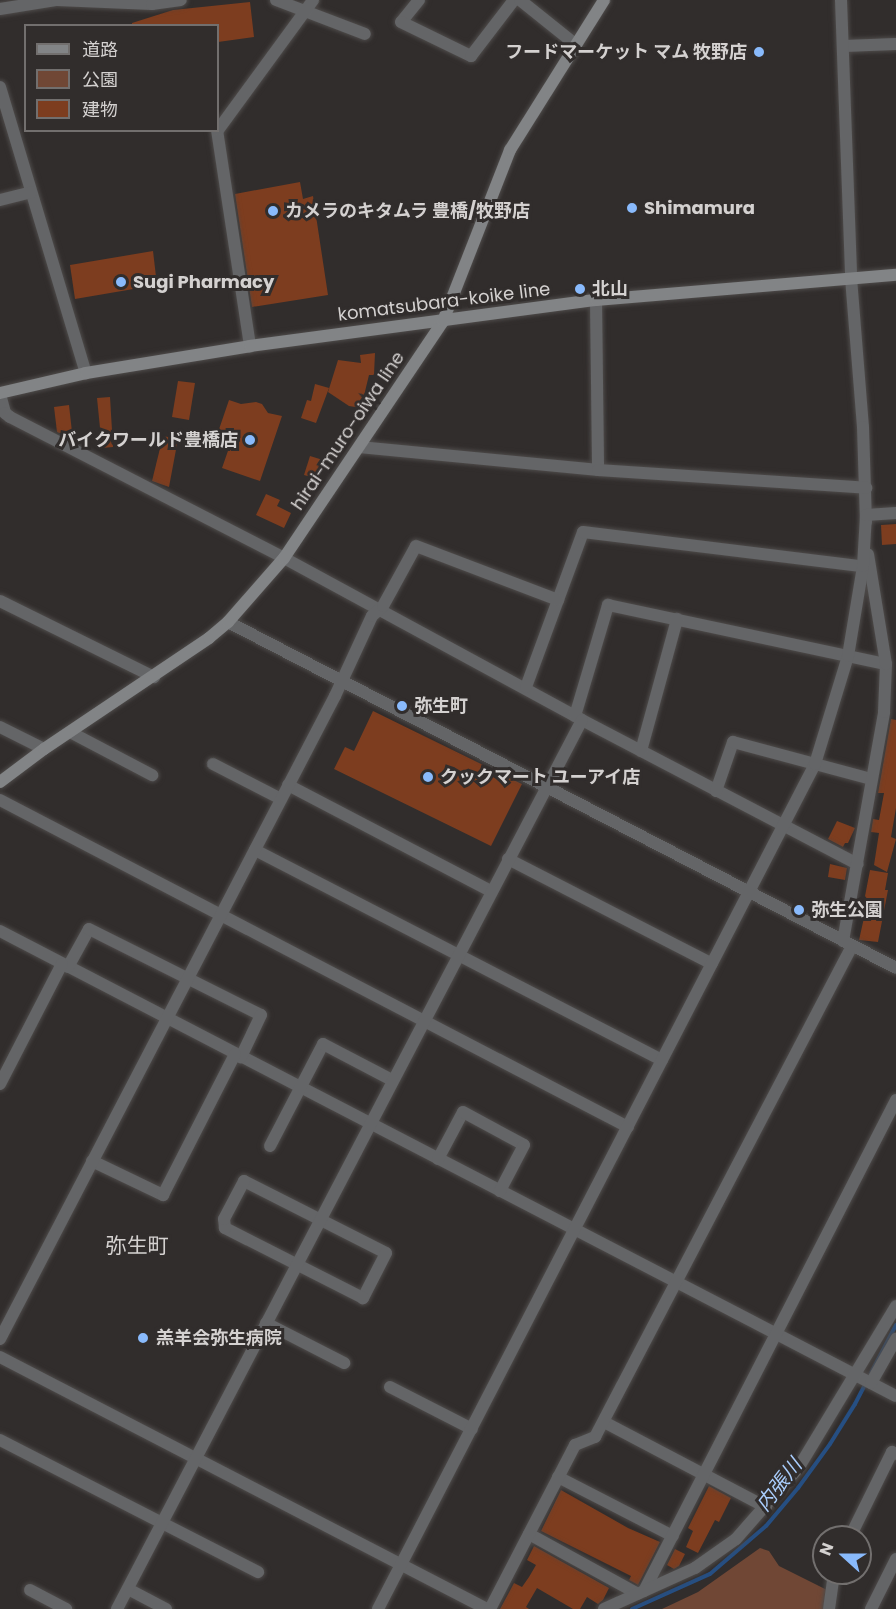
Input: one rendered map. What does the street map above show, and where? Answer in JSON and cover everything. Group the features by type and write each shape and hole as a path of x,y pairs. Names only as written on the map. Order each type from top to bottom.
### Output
{"main road":[{"name":"hirai-muro-oiwa line","path":"0,782 44,749 154,677 228,622 284,558 443,321 510,150 604,0"},
{"name":"komatsubara-koike line","path":"0,394 86,373 250,346 596,300 896,275"}],"street":[{"path":"0,9 57,0 152,4 182,0"},
{"path":"276,0 365,34"},
{"path":"219,127 313,0"},
{"path":"419,0 401,22 471,56 514,0"},
{"path":"520,0 575,44"},
{"path":"378,1609 815,764 848,656 866,567 866,488 851,278 844,46 840,0"},
{"path":"844,46 896,44"},
{"path":"0,87 86,373"},
{"path":"217,132 250,346"},
{"path":"0,200 31,192"},
{"path":"596,300 598,470"},
{"path":"0,394 5,413 10,417 284,558 526,687 578,718 858,864"},
{"path":"360,447 598,470 866,488"},
{"path":"866,515 896,513"},
{"path":"526,687 583,532 866,567"},
{"path":"0,1339 255,850 340,680 416,546 558,600"},
{"path":"0,1357 488,1609 575,1445 595,1437 604,1422 678,1283 847,943 871,779 884,712 886,664 866,567"},
{"path":"0,601 154,677"},
{"path":"117,1609 508,859 578,718 608,605 886,664"},
{"path":"641,751 677,620"},
{"path":"228,622 896,968"},
{"path":"0,727 44,749"},
{"path":"70,732 152,775"},
{"path":"716,791 733,742 871,779"},
{"path":"213,764 281,799"},
{"path":"288,785 491,891"},
{"path":"0,801 422,1022 628,1126"},
{"path":"255,850 662,1060"},
{"path":"508,859 712,964"},
{"path":"0,1084 65,966 89,929 261,1015 163,1195 92,1161"},
{"path":"0,932 896,1396"},
{"path":"270,1146 322,1044 392,1080"},
{"path":"641,1592 673,1536 896,1100"},
{"path":"438,1159 463,1112 524,1145 500,1191"},
{"path":"244,1181 386,1253 363,1298 296,1264 225,1228 224,1219 244,1181"},
{"path":"604,1609 695,1568 736,1539 799,1467 896,1306"},
{"path":"266,1323 344,1363"},
{"path":"870,1382 896,1339"},
{"path":"390,1387 472,1429"},
{"path":"604,1422 766,1507"},
{"path":"0,1440 258,1572"},
{"path":"856,1525 892,1452 896,1454"},
{"path":"558,1477 673,1536"},
{"path":"529,1534 641,1592"},
{"path":"871,1609 896,1559"},
{"path":"829,1609 832,1585"},
{"path":"128,1589 166,1609"},
{"path":"30,1590 66,1609"}],"green space":[{"path":"760,1548 769,1551 779,1566 812,1582 812,1585 827,1590 823,1609 662,1609 698,1592"}],"building":[{"path":"250,2 254,37 219,42 219,24 132,24 173,10"},
{"path":"300,182 303,199 313,196 328,295 252,307 235,194"},
{"path":"153,251 157,285 75,299 70,265"},
{"path":"375,353 374,375 369,375 361,408 349,406 328,392 338,360 361,363 360,355"},
{"path":"178,381 195,383 189,420 172,417"},
{"path":"315,384 329,388 316,423 301,418 307,400 311,401"},
{"path":"110,397 113,447 102,448 97,398"},
{"path":"229,400 241,404 256,402 262,404 268,413 282,416 260,481 222,468 230,445 215,441"},
{"path":"69,405 72,432 59,433 54,407"},
{"path":"163,436 178,439 169,487 152,481"},
{"path":"310,456 323,460 318,479 304,475"},
{"path":"266,494 280,500 277,506 291,513 284,528 256,515"},
{"path":"896,524 896,544 882,545 881,525"},
{"name":"クックマート ユーアイ店","path":"373,711 522,784 491,846 334,769 345,747 354,751"},
{"path":"891,719 896,720 896,808 891,837 896,839 887,872 874,865 879,833 871,832 873,819 879,820 884,793 878,793"},
{"path":"837,821 855,828 848,843 845,843 843,847 828,839"},
{"path":"830,864 847,868 845,880 828,877"},
{"path":"870,870 888,873 885,890 888,890 878,942 859,940 868,900 865,896"},
{"path":"709,1486 731,1498 719,1522 715,1520 698,1553 686,1547 693,1531 688,1528"},
{"path":"561,1490 628,1528 660,1542 638,1585 629,1580 631,1576 541,1531"},
{"path":"534,1546 609,1588 603,1600 598,1604 587,1597 580,1609 573,1609 537,1588 526,1607 529,1609 500,1609 514,1583 522,1587 536,1565 527,1560"},
{"path":"675,1549 685,1554 679,1566 674,1569 667,1565"}],"waterway":[{"name":"内張川","path":"632,1609 710,1574 766,1526 798,1488 830,1444 855,1404 896,1325"}],"place":[{"name":"フードマーケット マム 牧野店","path":"759,52"},
{"name":"Shimamura","path":"632,208"},
{"name":"カメラのキタムラ 豊橋/牧野店","path":"273,211"},
{"name":"Sugi Pharmacy","path":"121,282"},
{"name":"北山","path":"580,289"},
{"name":"バイクワールド豊橋店","path":"250,440"},
{"name":"弥生町","path":"402,706"},
{"name":"クックマート ユーアイ店","path":"428,777"},
{"name":"弥生公園","path":"799,910"},
{"name":"羔羊会弥生病院","path":"143,1338"}],"district":[{"name":"弥生町","path":"137,1246"}]}
